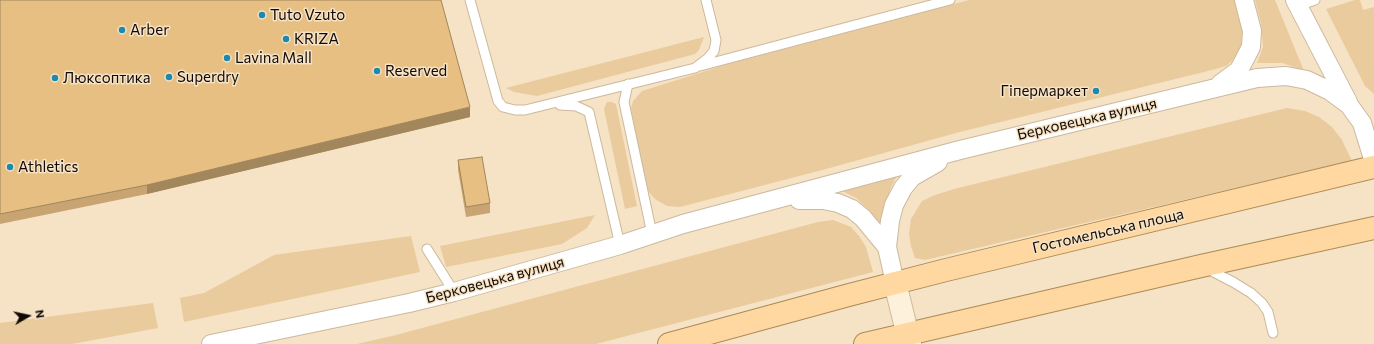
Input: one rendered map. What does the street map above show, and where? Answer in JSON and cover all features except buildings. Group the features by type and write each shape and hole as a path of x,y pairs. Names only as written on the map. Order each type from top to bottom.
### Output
{"highway":[{"name":"Гостомельська площа","path":"669,344 895,283 1374,167"},
{"path":"866,344 909,339 1201,266 1374,228"}],"main road":[{"path":"895,283 909,339"}],"street":[{"name":"Берковецька вулиця","path":"1214,89 1239,70 1251,48 1252,31 1244,0"},
{"name":"Берковецька вулиця","path":"1296,3 1350,105 1362,123 1374,162"},
{"name":"Берковецька вулиця","path":"211,344 409,303 454,292 620,245 683,224 960,150 1257,78 1286,76 1307,80 1330,91 1350,105"},
{"name":"Берковецька вулиця","path":"895,283 887,247 890,221 894,205 903,188 912,177 960,150"},
{"name":"Берковецька вулиця","path":"774,200 823,200 852,209 863,218 887,247"}],"lane":[{"path":"470,0 498,101 503,107 515,110 525,110 695,68 950,0"},
{"path":"695,68 708,58 714,51 716,40 706,0"},
{"path":"1296,3 1315,0"},
{"path":"628,84 624,102 652,234"},
{"path":"550,104 576,106 589,112 620,245"},
{"path":"427,249 454,292"},
{"path":"1201,266 1233,282 1258,299 1268,312 1273,333"}],"shaded area":[{"path":"969,0 1238,0 1241,13 1243,36 1242,44 1232,61 1226,66 1216,69 956,133 680,207 667,206 655,199 648,191 643,174 631,108 633,101 642,91 731,63"},
{"path":"1255,0 1275,0 1304,71 1283,63 1257,63 1263,47 1261,24"},
{"path":"1355,0 1360,0 1363,10 1374,7 1374,94 1365,86 1326,9"},
{"path":"704,37 699,50 695,54 537,96 514,92 506,88"},
{"path":"607,102 616,104 637,206 625,209 604,109"},
{"path":"1287,108 1305,111 1319,117 1332,127 1342,140 1352,161 925,260 915,258 909,234 911,219 922,201 935,195 954,189"},
{"path":"900,170 891,187 887,201 885,231 867,208 856,198 836,188"},
{"path":"595,215 587,228 562,244 446,267 440,246"},
{"path":"833,220 851,227 859,236 866,247 873,272 596,344 357,344 396,335 818,222"},
{"path":"411,236 420,272 184,322 180,298 204,293 274,255"},
{"path":"153,303 158,328 72,344 0,344 0,323"}],"place":[{"name":"Tuto Vzuto","path":"262,15"},
{"name":"Arber","path":"122,30"},
{"name":"KRIZA","path":"286,39"},
{"name":"Lavina Mall","path":"227,58"},
{"name":"Reserved","path":"377,71"},
{"name":"Superdry","path":"169,77"},
{"name":"Люксоптика","path":"55,78"},
{"name":"Гіпермаркет","path":"1096,91"},
{"name":"Athletics","path":"10,167"}]}
